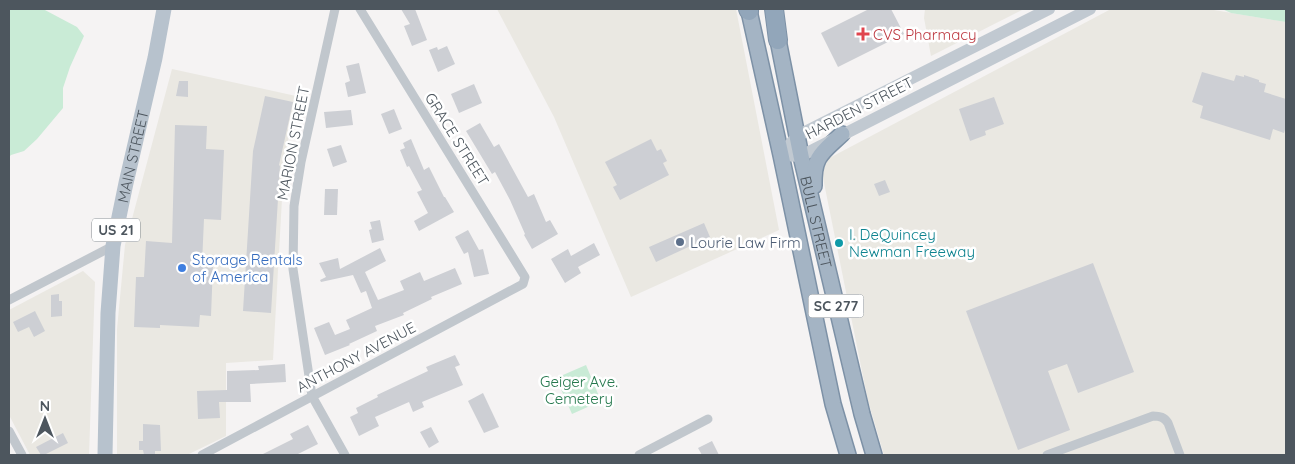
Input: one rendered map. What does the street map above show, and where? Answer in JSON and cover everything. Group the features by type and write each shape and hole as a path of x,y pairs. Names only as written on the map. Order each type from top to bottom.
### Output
{"highway":[{"name":"SC 277","path":"774,9 778,40 797,136"},
{"name":"SC 277","path":"749,10 781,155"},
{"path":"814,212 814,172 816,162 824,151 842,134"},
{"name":"BULL STREET","path":"797,136 860,405 874,455"},
{"name":"BULL STREET","path":"781,155 831,394 848,455"}],"main road":[{"name":"MAIN STREET","path":"105,455 108,313 112,246 155,58 164,9"},
{"name":"HARDEN STREET","path":"781,155 797,136 1049,9"},
{"name":"HARDEN STREET","path":"781,155 801,156 1090,9"}],"street":[{"name":"MARION STREET","path":"336,9 300,162 294,206 293,269 312,396 345,455"},
{"name":"GRACE STREET","path":"360,9 526,277 523,284"},
{"path":"9,300 112,246"},
{"name":"ANTHONY AVENUE","path":"202,455 523,284"},
{"path":"1047,455 1153,416 1159,416 1165,418 1168,422 1180,455"},
{"path":"639,455 708,419"},
{"path":"9,431 22,455"}],"shaded area":[{"path":"497,9 736,9 779,230 631,297 554,117"},
{"path":"925,9 1024,9 931,56 924,18"},
{"path":"1111,9 1208,9 1286,22 1286,455 884,455 868,401 820,163"},
{"path":"172,69 296,96 284,163 273,360 226,363 226,436 187,455 117,455 117,329 125,245"},
{"path":"83,271 95,282 89,455 30,455 9,415 9,310"}],"green space":[{"path":"9,9 43,9 77,27 84,36 63,88 63,108 37,139 24,151 9,157"},
{"path":"1222,9 1286,9 1286,22 1231,13"},
{"name":"Geiger Ave. Cemetery","path":"586,365 601,401 572,414 556,378"}],"building":[{"path":"401,9 415,9 427,40 412,46 404,26 410,24"},
{"path":"869,9 891,9 904,34 838,67 821,33"},
{"path":"447,46 455,64 438,72 429,50 437,47 438,50"},
{"path":"359,63 366,93 348,97 345,83 350,81 346,66"},
{"path":"1202,72 1234,81 1236,75 1244,77 1244,75 1266,84 1264,92 1286,99 1286,126 1284,133 1273,129 1270,140 1200,118 1203,106 1192,102"},
{"path":"179,81 188,81 188,97 176,96"},
{"path":"474,84 482,103 459,113 451,94"},
{"path":"265,96 293,102 279,165 271,313 243,311 253,151"},
{"path":"994,97 1004,124 985,131 986,135 970,141 959,109"},
{"path":"394,109 402,129 389,134 381,114"},
{"path":"351,110 353,125 326,128 324,112"},
{"path":"480,123 494,147 499,144 528,197 534,194 546,222 550,220 558,234 532,249 495,172 492,174 466,131"},
{"path":"175,125 207,126 206,149 224,150 221,220 204,219 202,264 213,264 211,316 200,315 199,327 160,325 160,328 134,327 136,277 144,277 146,241 172,243"},
{"path":"411,139 424,170 429,167 454,212 419,231 414,221 428,213 417,192 422,190 409,166 407,167 400,150 405,148 403,143"},
{"path":"651,139 657,151 661,149 667,161 663,163 669,175 620,200 613,187 617,185 605,162"},
{"path":"341,145 347,162 333,167 327,149"},
{"path":"885,180 890,192 879,196 874,184"},
{"path":"325,189 338,189 337,215 324,215"},
{"path":"380,220 384,240 372,243 369,230 372,229 370,222"},
{"name":"Lourie Law Firm","path":"704,223 710,237 656,262 649,247"},
{"path":"468,230 479,250 483,249 489,274 474,277 468,252 464,254 455,237"},
{"path":"594,243 600,255 578,267 581,273 565,283 551,259 568,249 571,256"},
{"path":"380,248 386,261 365,272 378,300 404,290 400,281 420,272 424,281 455,268 462,284 431,297 432,299 403,313 404,315 375,326 377,331 325,355 314,328 329,322 335,335 350,329 346,320 372,308 366,291 361,293 353,275 321,282 320,280 326,277 319,263 338,258 340,269"},
{"path":"1093,263 1134,372 1078,393 1067,364 1048,371 1070,430 1018,450 966,311"},
{"path":"59,294 59,301 62,301 62,316 51,317 51,295"},
{"path":"35,311 45,331 34,337 29,327 18,332 13,322"},
{"path":"455,355 460,365 455,367 463,385 422,402 424,407 413,412 409,402 375,417 379,426 359,436 350,417 358,413 356,408 378,397 377,395 428,371 426,367"},
{"path":"285,364 286,382 250,384 251,402 219,402 220,418 198,419 197,391 227,390 227,371 259,370 258,366"},
{"path":"483,393 499,427 484,433 468,401"},
{"path":"143,424 160,425 161,451 155,451 155,455 144,455 143,450 139,450 139,441 143,441"},
{"path":"308,425 318,444 296,455 261,455 293,439 290,434"},
{"path":"431,427 439,442 429,448 420,432"},
{"path":"63,433 68,443 41,455 36,447"},
{"path":"712,441 719,455 702,455 698,448"}],"place":[{"name":"CVS Pharmacy","path":"863,34"},
{"name":"Lourie Law Firm","path":"680,242"},
{"name":"I. DeQuincey Newman Freeway","path":"839,243"},
{"name":"Storage Rentals of America","path":"182,268"}]}
